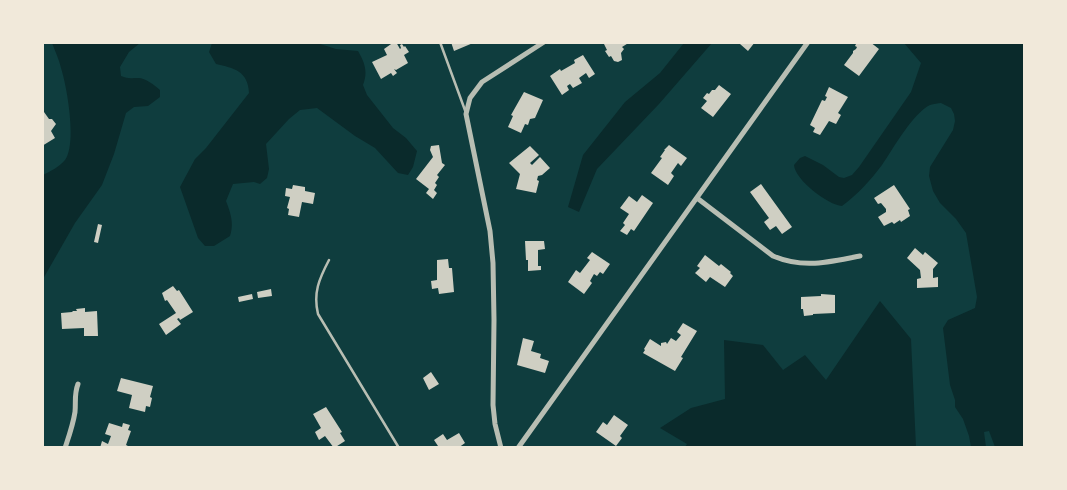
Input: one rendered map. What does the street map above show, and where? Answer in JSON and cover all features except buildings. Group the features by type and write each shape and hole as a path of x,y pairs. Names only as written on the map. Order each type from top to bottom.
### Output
{"street":[{"path":"501,448 493,405 494,320 491,239 466,114 470,98 482,82 544,42"},
{"path":"518,448 808,42"},
{"path":"697,198 773,256 785,261 810,264 860,256"},
{"path":"65,448 73,423 75,392 78,384"}],"lane":[{"path":"440,42 466,114"},
{"path":"329,260 317,285 315,294 318,314 399,448"}],"water":[{"path":"52,43 140,43 129,52 120,67 121,76 147,80 160,90 160,97 148,106 134,107 126,113 114,154 102,185 75,223 43,279 43,175 58,167 65,160 69,152 71,128 66,88"},
{"path":"212,43 317,43 336,49 358,51 365,68 363,85 367,95 393,128 406,138 417,151 413,167 408,175 398,173 375,148 317,108 300,110 266,144 269,169 267,178 260,184 254,182 233,184 226,201 231,218 230,236 214,246 205,246 198,238 180,187 195,159 206,148 249,93 243,75 234,69 216,64 209,52"},
{"path":"684,43 712,43 659,104 597,169 579,212 568,207 583,155 625,102 660,73"},
{"path":"904,43 1024,43 1024,447 995,447 989,431 984,432 986,447 971,447 963,419 955,407 955,400 950,385 943,328 948,320 975,308 977,297 966,233 956,219 940,203 933,191 929,176 930,167 953,130 955,121 951,108 940,103 930,105 924,109 910,123 873,176 859,192 842,206 836,205 813,191 800,178 794,165 800,158 805,156 823,165 839,177 844,178 852,175 911,92 921,63"},
{"path":"880,301 911,339 916,447 685,447 687,444 660,428 691,408 725,399 724,340 763,345 783,370 805,355 826,380"}]}
